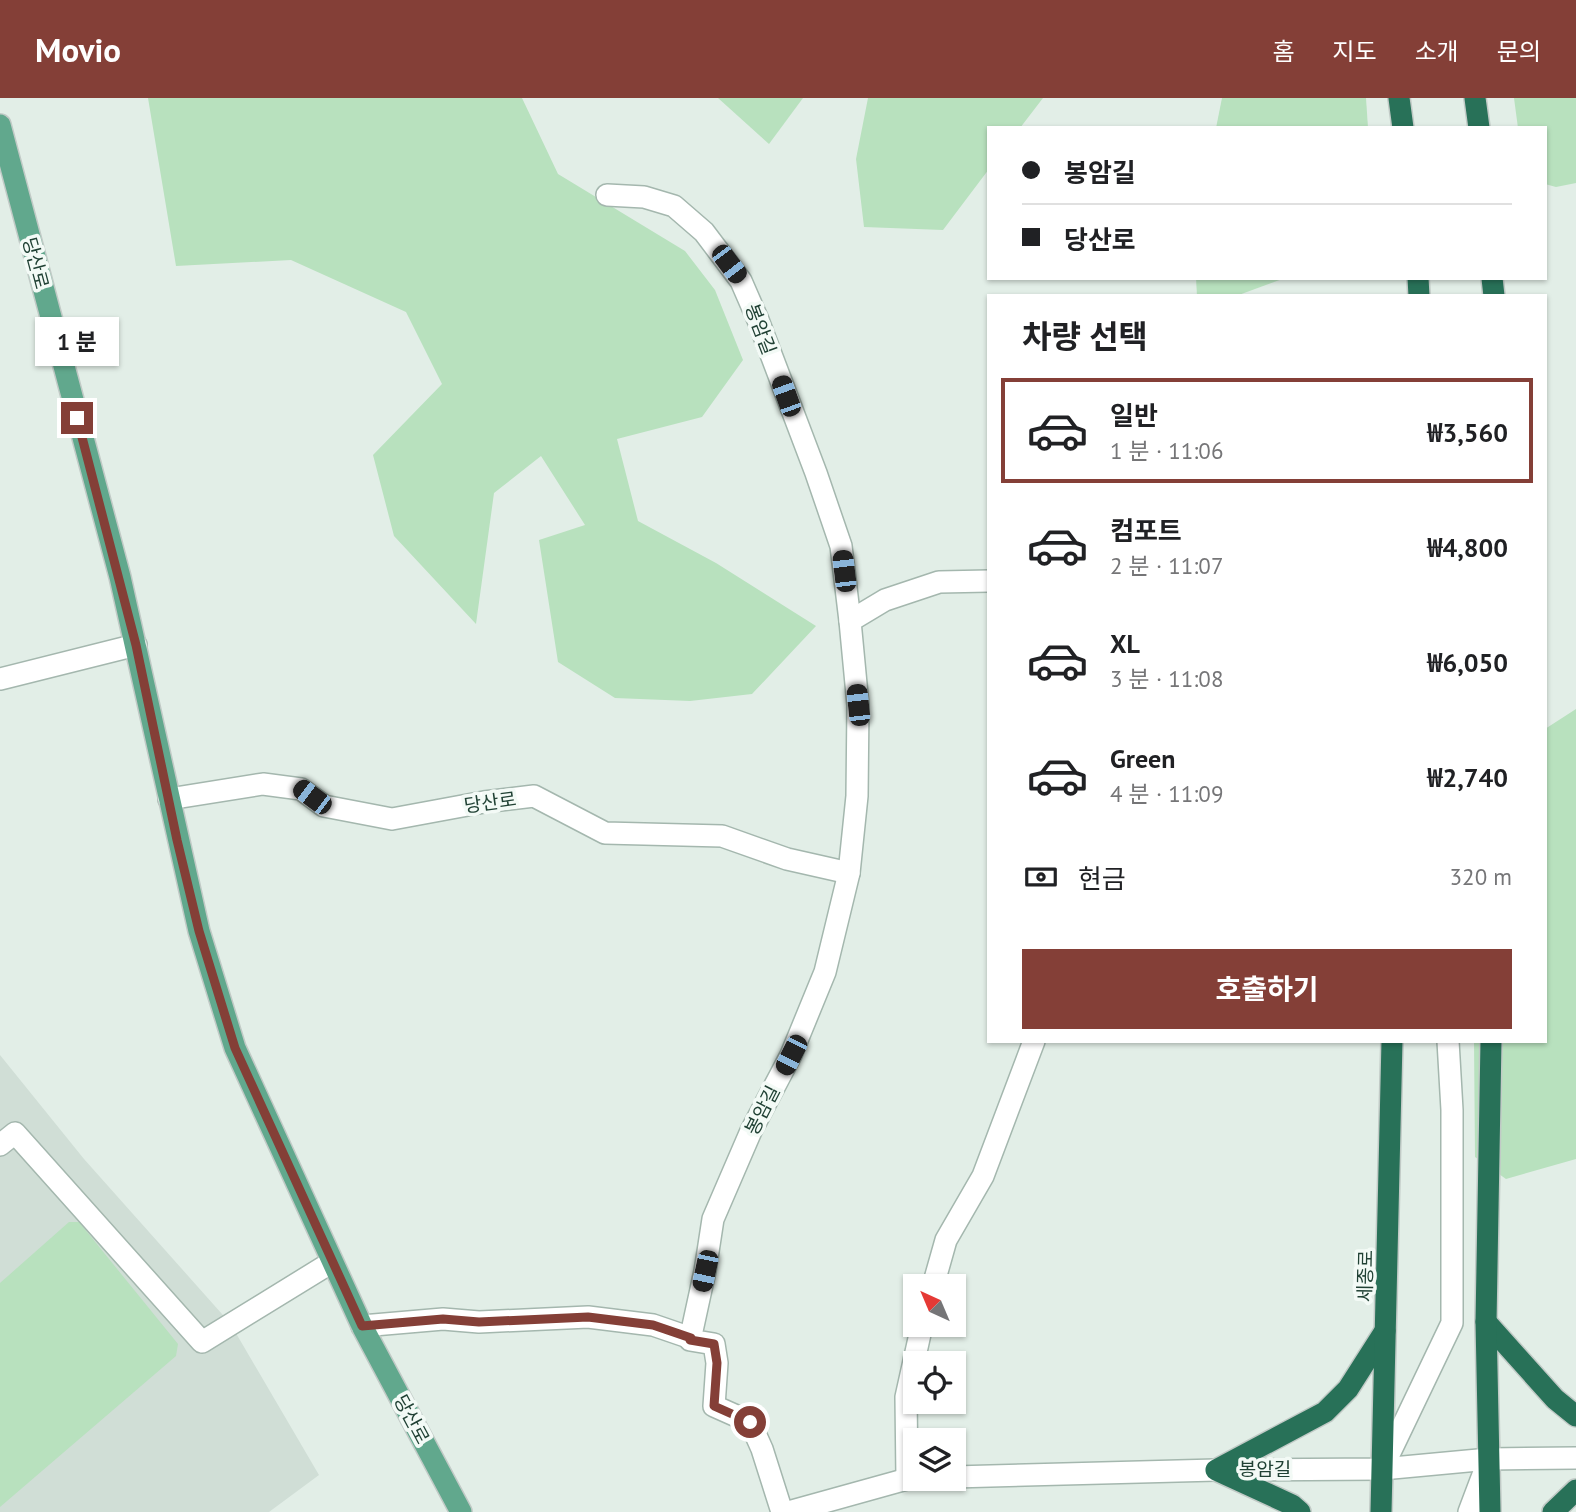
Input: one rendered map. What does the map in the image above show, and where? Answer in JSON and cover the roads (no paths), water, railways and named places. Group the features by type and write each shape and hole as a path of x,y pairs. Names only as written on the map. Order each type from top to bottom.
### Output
{"highway":[{"path":"1399,98 1403,126"},
{"path":"1475,98 1479,126"},
{"name":"세종로","path":"1381,1512 1392,1043"},
{"path":"1490,1512 1486,1322 1491,1043"},
{"path":"1486,1322 1555,1399 1576,1416"},
{"path":"1216,1470 1325,1412 1348,1388 1386,1330"},
{"path":"1216,1470 1292,1505 1300,1512"},
{"path":"1553,1512 1576,1490"}],"main road":[{"name":"당산로","path":"0,125 136,645 199,931 235,1048 362,1326 461,1512"}],"street":[{"name":"봉암길","path":"607,195 644,197 674,206 704,232 741,281 816,473 841,547 858,718 857,796 849,873 825,972 791,1055 751,1131 713,1219 691,1338"},
{"path":"849,621 884,600 939,582 987,581"},
{"path":"0,679 136,645"},
{"name":"당산로","path":"169,799 262,783 301,789 324,806 392,819 534,796 605,832 722,836 787,859 849,873"},
{"path":"936,1274 946,1240 983,1176 1033,1043"},
{"path":"1382,1469 1452,1323 1452,1110 1448,1043"},
{"path":"0,1145 15,1133 202,1342 332,1262"},
{"path":"362,1326 443,1319 479,1322 588,1317 653,1325 691,1338 690,1340 714,1344 717,1363 714,1406 750,1422 762,1449 782,1512"},
{"path":"908,1428 906,1397 919,1337"},
{"name":"봉암길","path":"966,1477 1382,1469 1489,1459 1576,1458"},
{"path":"1469,1512 1489,1459"},
{"path":"788,1512 903,1480"}]}
